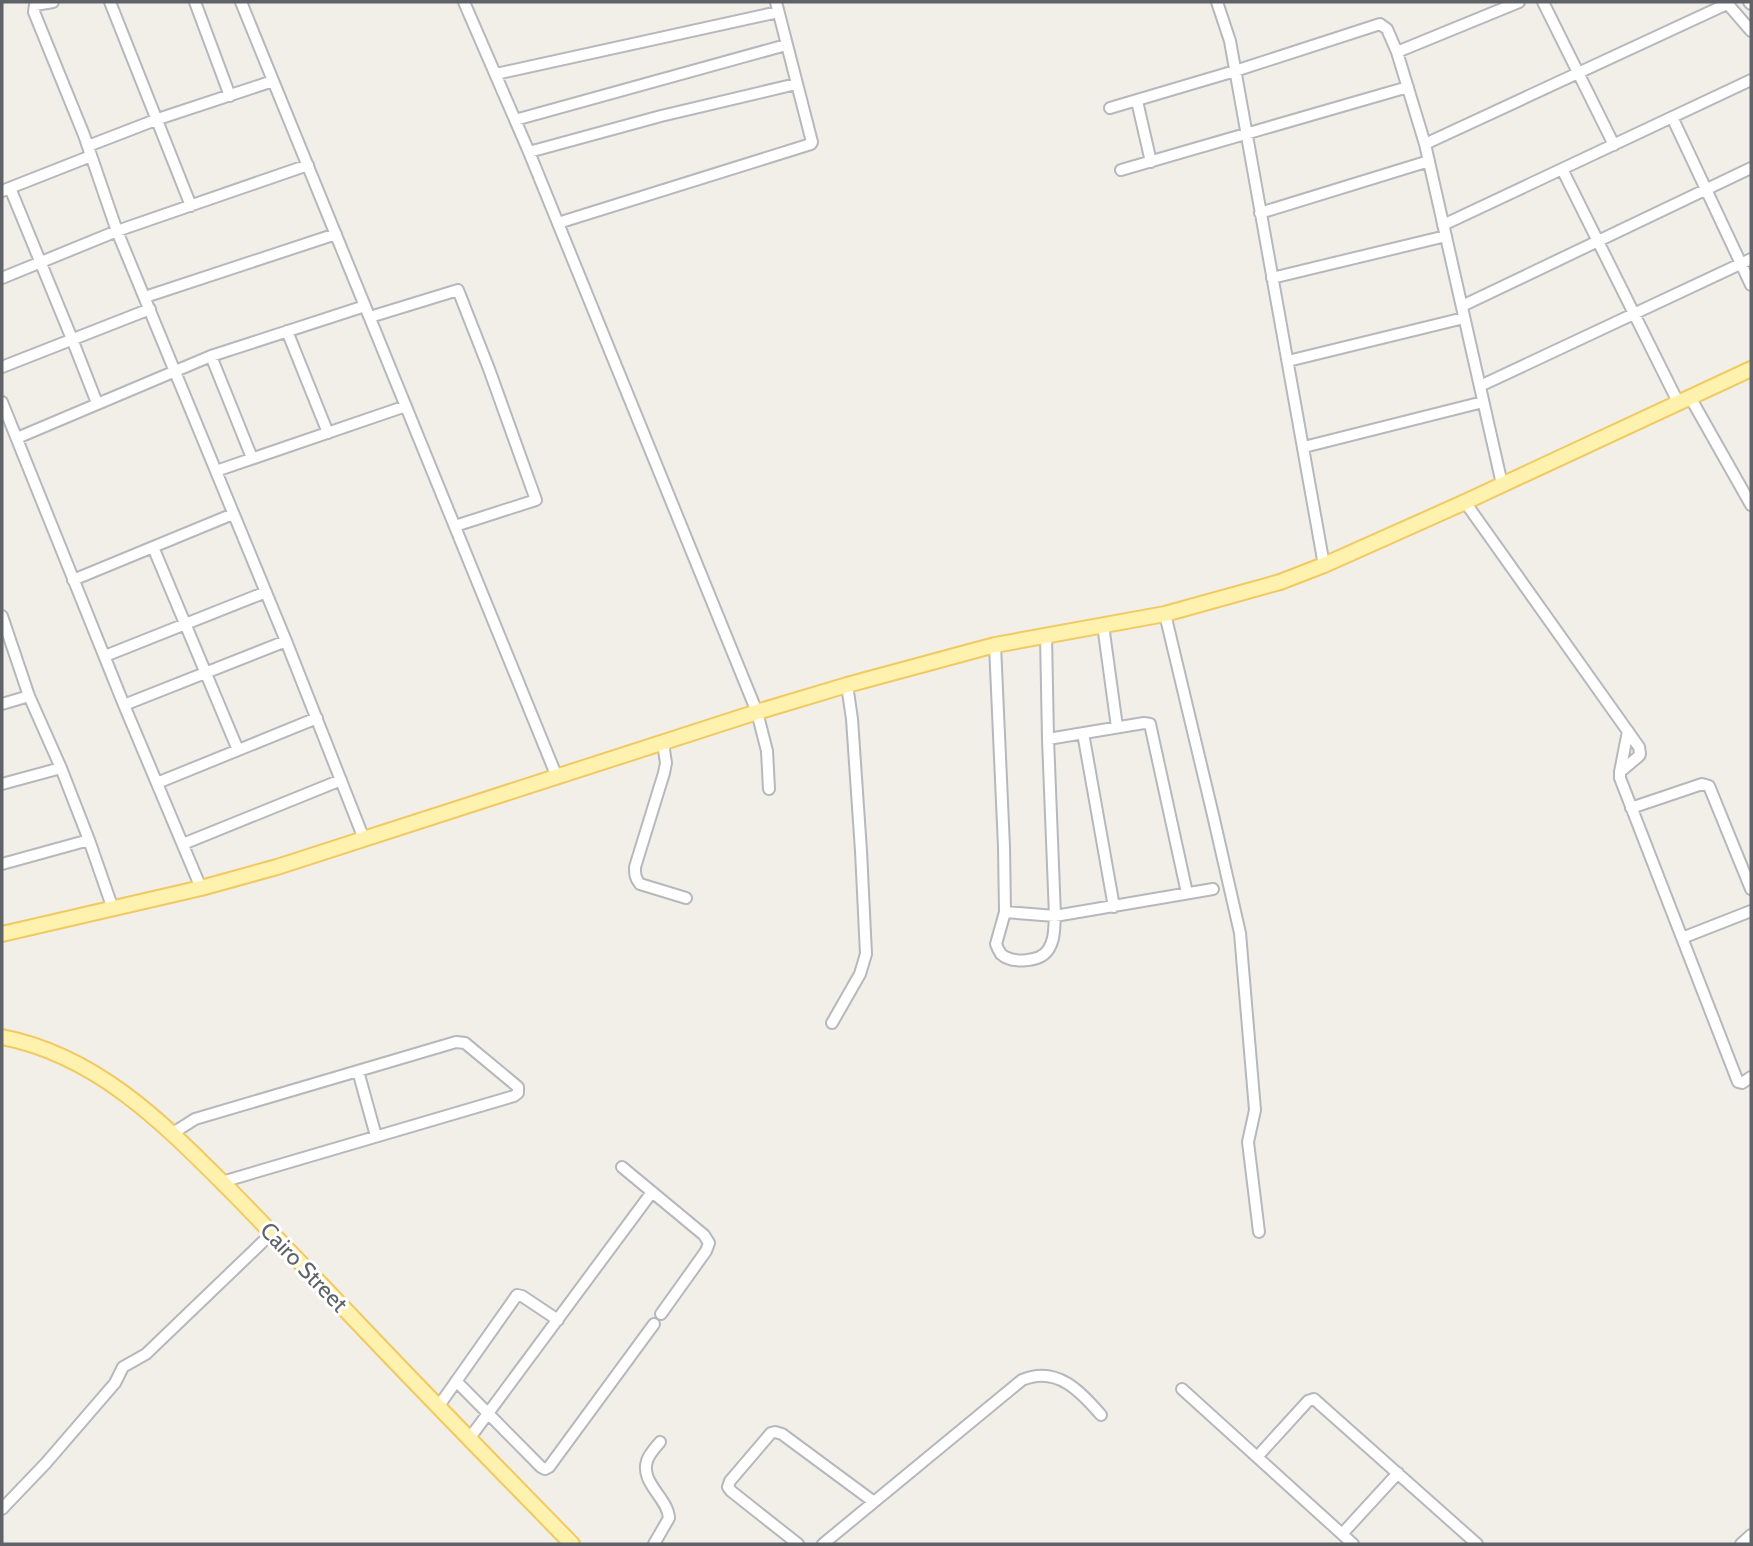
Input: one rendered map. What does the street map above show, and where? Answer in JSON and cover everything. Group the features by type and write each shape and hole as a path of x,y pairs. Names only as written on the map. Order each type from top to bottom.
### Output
{"main road":[{"path":"2,934 201,888 277,867 847,685 995,645 1165,614 1260,588 1324,565 1751,369"},
{"name":"Cairo Street","path":"2,1037 75,1063 124,1093 173,1133 572,1544"}],"street":[{"path":"53,2 35,5 34,12 89,151 117,231 286,640 363,839"},
{"path":"110,2 191,206"},
{"path":"195,2 230,96"},
{"path":"241,2 557,777"},
{"path":"464,2 516,120 757,712 767,751 769,789"},
{"path":"1217,2 1228,35 1235,71 1324,565"},
{"path":"1397,52 1519,2"},
{"path":"1543,2 1614,145"},
{"path":"1425,144 1727,3 1751,31"},
{"path":"496,74 777,7 812,142 808,146 558,223"},
{"path":"1110,108 1380,24 1387,29 1397,52 1425,144 1502,484"},
{"path":"516,120 786,45"},
{"path":"1272,278 1445,231 1562,169 1751,80"},
{"path":"97,403 40,262 6,189 158,119 273,81"},
{"path":"529,152 661,116 796,84"},
{"path":"1121,170 1408,87"},
{"path":"1137,101 1151,162"},
{"path":"1672,117 1706,190 1747,261 1751,285"},
{"path":"1260,213 1429,161"},
{"path":"2,278 117,231 308,165"},
{"path":"1462,306 1751,168"},
{"path":"1562,169 1634,314 1684,400 1751,505"},
{"path":"145,297 336,234"},
{"path":"1480,386 1747,261"},
{"path":"370,317 457,290 489,369 536,500 455,526"},
{"path":"18,438 211,356 365,306"},
{"path":"2,367 149,309"},
{"path":"1287,361 1464,318"},
{"path":"287,331 328,433"},
{"path":"211,356 253,458"},
{"path":"2,402 201,888"},
{"path":"1304,447 1483,402"},
{"path":"216,471 406,406"},
{"path":"1465,502 1639,747 1640,754 1637,759 1620,772"},
{"path":"74,580 233,514"},
{"path":"153,547 238,750"},
{"path":"105,656 266,592"},
{"path":"1165,614 1240,933 1255,1110 1248,1142 1259,1232"},
{"path":"3,621 29,696 61,768 113,909"},
{"path":"1104,625 1116,727"},
{"path":"995,645 1005,912 996,944 1000,953 1011,959 1035,959 1046,953 1053,942 1055,916 1046,635"},
{"path":"124,705 286,640"},
{"path":"832,1023 860,974 866,954 862,851 847,685"},
{"path":"2,704 29,696"},
{"path":"157,783 317,718"},
{"path":"1048,739 1150,724 1187,893"},
{"path":"1628,731 1619,778 1738,1082 1742,1083 1751,1077"},
{"path":"1083,733 1114,907"},
{"path":"663,743 666,763 664,773 635,874 640,884 686,898"},
{"path":"2,784 61,768"},
{"path":"183,844 341,780"},
{"path":"1631,808 1702,785 1709,786 1751,890"},
{"path":"2,864 89,840"},
{"path":"1005,912 1055,916 1213,889"},
{"path":"1682,938 1751,911"},
{"path":"173,1133 195,1119 452,1043 461,1042 468,1046 518,1087 518,1093 514,1096 222,1182"},
{"path":"358,1071 376,1136"},
{"path":"622,1167 709,1242 706,1251 661,1314"},
{"path":"469,1439 652,1192"},
{"path":"2,1509 115,1383 123,1367 146,1354 272,1233"},
{"path":"438,1407 517,1295 558,1320"},
{"path":"456,1381 541,1467 547,1468 654,1324"},
{"path":"823,1544 1027,1377 1048,1377 1067,1383 1079,1390 1101,1415"},
{"path":"1182,1389 1353,1544"},
{"path":"1257,1457 1308,1401 1314,1398 1477,1544"},
{"path":"798,1544 728,1487 730,1481 771,1433 782,1434 874,1502"},
{"path":"654,1544 669,1518 667,1507 647,1474 647,1460 660,1442"},
{"path":"1342,1534 1398,1473"},
{"path":"1741,1544 1751,1535"}]}
